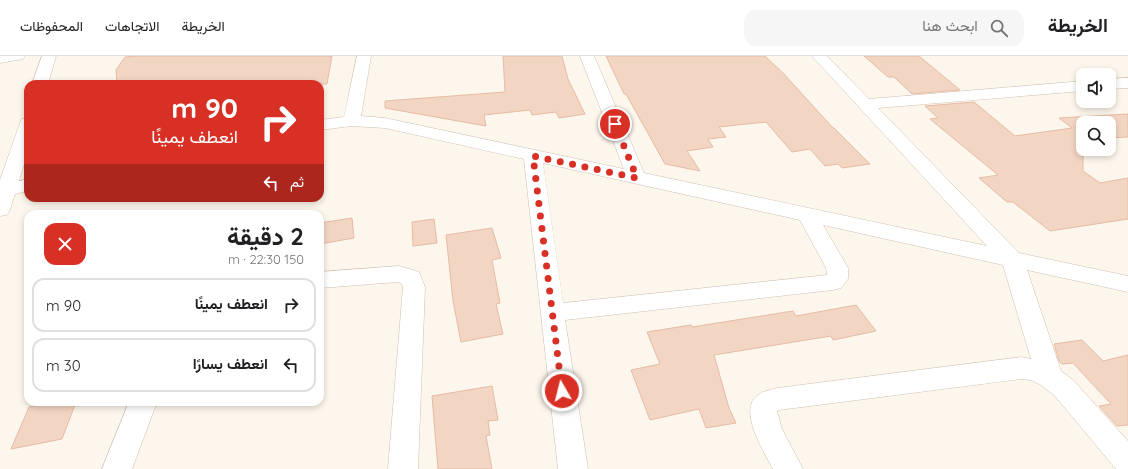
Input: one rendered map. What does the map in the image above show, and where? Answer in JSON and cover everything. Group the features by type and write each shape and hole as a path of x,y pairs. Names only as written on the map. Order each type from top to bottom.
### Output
{"street":[{"path":"0,59 18,56"},
{"path":"41,80 49,56"},
{"path":"352,121 364,56"},
{"path":"587,56 637,178"},
{"path":"819,56 1012,259 1050,377"},
{"path":"1116,84 1128,83"},
{"path":"864,104 1076,87"},
{"path":"324,124 352,121 385,124 1128,284"},
{"path":"0,210 24,135"},
{"path":"533,156 573,469"},
{"path":"6,190 24,186"},
{"path":"552,313 832,282 837,278 837,268 807,214"},
{"path":"324,280 399,274 411,278 414,287 403,469"},
{"path":"788,469 765,421 763,410 768,403 777,399 1021,368 1035,370 1050,377 1064,388 1128,462"},
{"path":"117,469 141,406"}],"building":[{"path":"332,56 327,84 324,84 324,80 117,80 116,70 125,57"},
{"path":"503,56 562,56 568,79 585,114 559,118 556,112 532,115 530,110 484,115 486,126 385,108 385,101 505,92"},
{"path":"606,56 765,56 784,74 833,128 870,164 842,168 838,164 825,166 810,149 792,152 766,122 719,127 726,137 708,139 713,147 687,151 700,171 665,164 626,94 624,94"},
{"path":"864,56 919,56 960,90 912,94 894,77 888,77"},
{"path":"974,102 1015,136 1072,128 1059,118 1076,117 1076,156 1083,156 1083,171 1100,183 1128,178 1128,219 1050,231 1013,202 1007,202 979,178 998,175 930,119 938,118 925,106"},
{"path":"1128,114 1128,137 1116,138 1116,116 1094,116"},
{"path":"352,218 354,238 324,243 324,222"},
{"path":"434,219 437,243 413,246 412,222"},
{"path":"492,228 501,258 492,260 500,303 496,304 503,334 461,342 453,301 446,235"},
{"path":"856,305 876,331 833,340 831,336 714,355 729,408 736,423 706,428 699,409 650,420 631,370 660,364 647,332 691,325 692,327 793,311 796,316"},
{"path":"1082,340 1103,361 1128,355 1128,425 1117,426 1099,406 1111,404 1073,363 1062,364 1059,361 1054,344"},
{"path":"492,386 498,420 488,421 490,435 486,436 492,469 438,469 432,396"},
{"path":"74,406 62,439 11,449 29,407"}],"route":[{"path":"562,391 533,156 637,178 615,124"}]}
